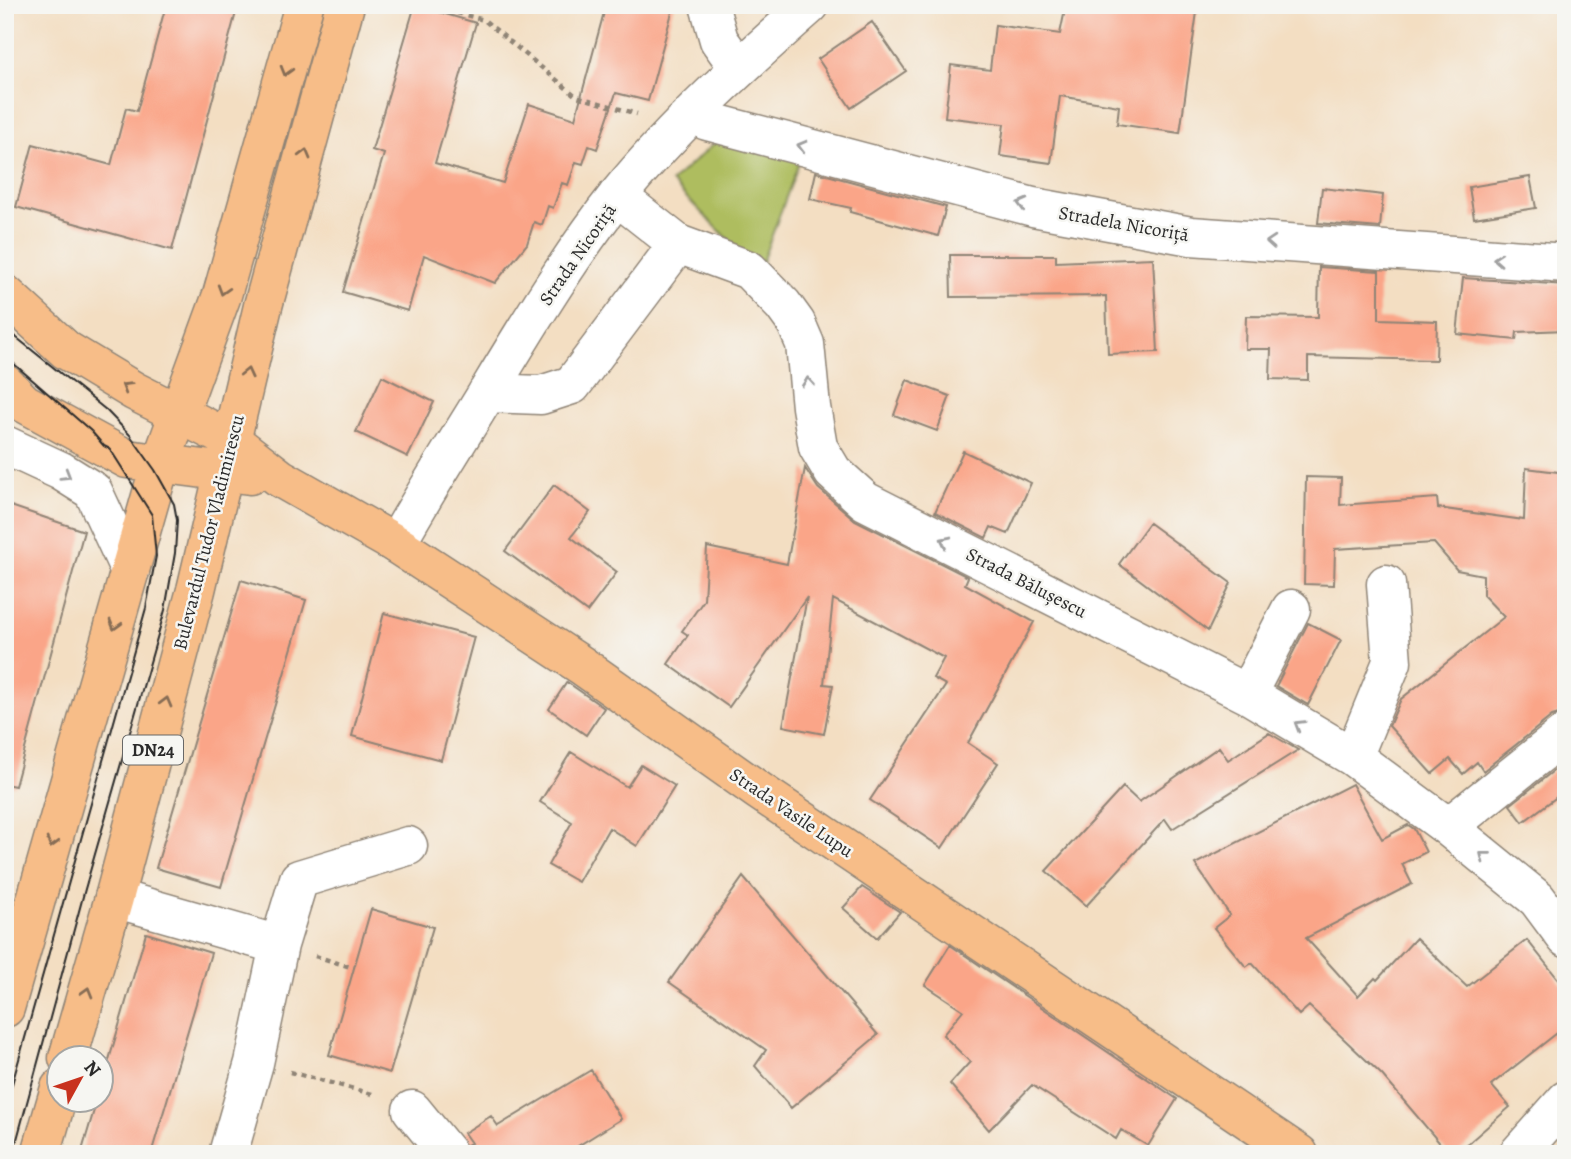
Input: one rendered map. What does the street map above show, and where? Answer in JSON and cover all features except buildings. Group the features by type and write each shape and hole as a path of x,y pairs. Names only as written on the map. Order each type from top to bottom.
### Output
{"main road":[{"path":"5,1008 160,465 222,295 304,5"},
{"name":"Bulevardul Tudor Vladimirescu","path":"72,1044 196,590 263,306 345,5"},
{"name":"Strada Vasile Lupu","path":"5,294 66,350 177,414 227,456 280,478 396,544 581,665 1280,1148"},
{"path":"5,384 24,403 127,459 160,465 227,456"},
{"path":"41,1154 53,1114"}],"street":[{"path":"709,5 719,40 739,68"},
{"name":"Strada Nicoriță","path":"396,544 537,311 617,196 688,118 810,5"},
{"name":"Stradela Nicoriță","path":"688,118 1033,207 1191,236 1566,263"},
{"name":"Strada Bălușescu","path":"617,196 678,244 749,270 783,305 796,323 805,344 818,447 833,472 865,501 1247,694 1353,757 1447,827 1552,893 1566,938"},
{"path":"487,393 541,396 572,386 678,244"},
{"path":"5,445 61,471 93,491 130,571"},
{"path":"1353,757 1392,662 1386,584"},
{"path":"1247,694 1292,609"},
{"path":"1447,827 1566,733"},
{"path":"228,1154 254,1063 279,945 299,879 408,845"},
{"path":"114,898 279,945"},
{"path":"1518,1154 1566,1100"},
{"path":"396,1103 448,1154"}],"path":[{"path":"428,5 484,20 576,96 688,118"},
{"path":"254,1063 396,1103"}],"green space":[{"path":"719,139 800,160 759,270 671,182"}],"tram line":[{"path":"5,326 106,410 130,435 155,470 174,504 177,520 175,553 165,610 13,1154"},
{"path":"5,356 110,449 152,515 156,556 146,608 5,1109"}]}
